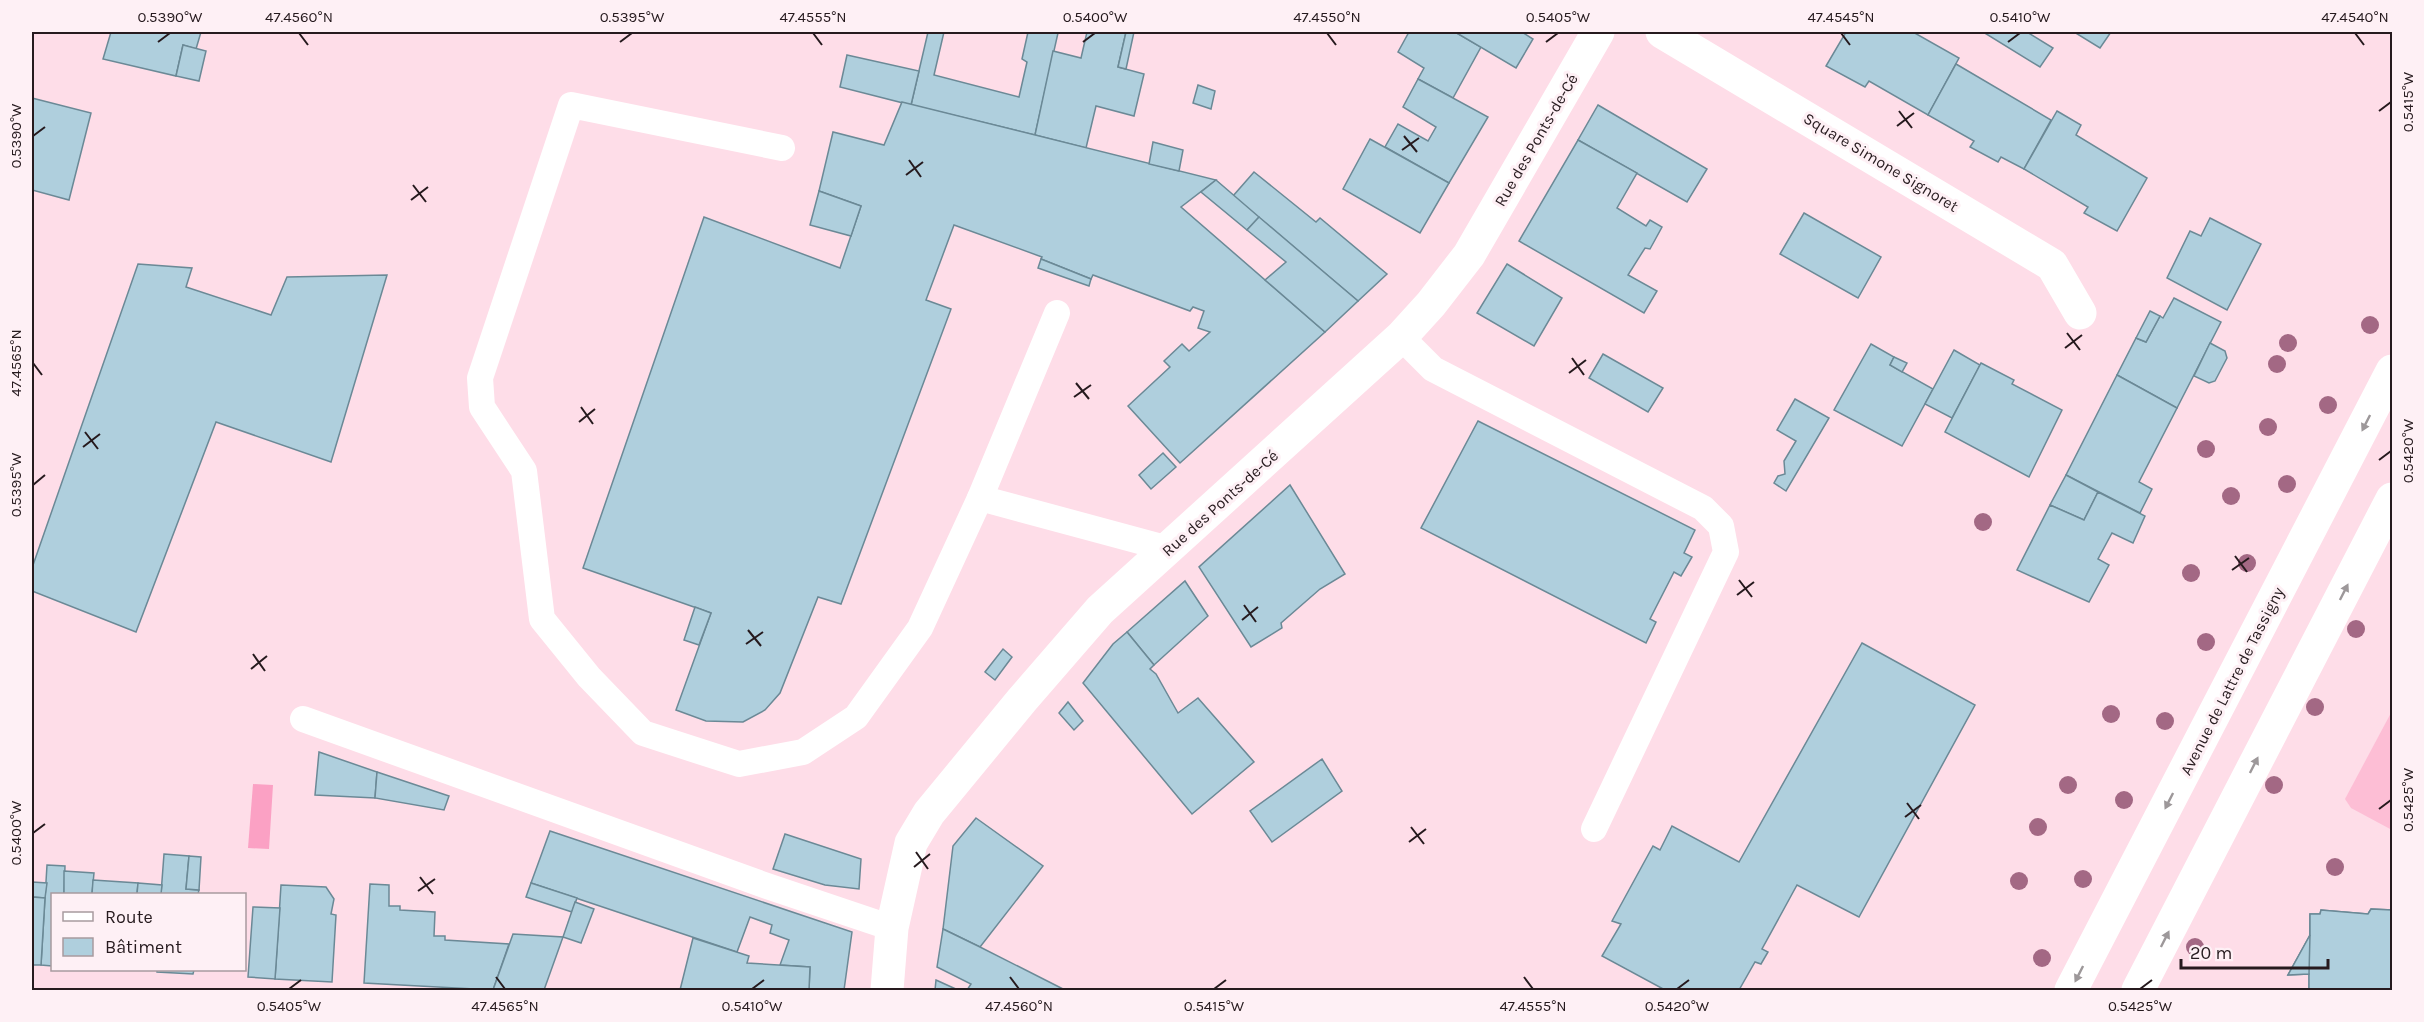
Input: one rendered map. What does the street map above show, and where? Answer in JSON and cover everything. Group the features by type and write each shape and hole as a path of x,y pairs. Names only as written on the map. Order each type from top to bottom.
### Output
{"street":[{"name":"Rue des Ponts-de-Cé","path":"887,990 892,928 911,843 929,813 1100,610 1401,337 1431,304 1469,255 1598,32"},
{"name":"Square Simone Signoret","path":"1662,32 2052,265 2080,313"},
{"name":"Avenue de Lattre de Tassigny","path":"2071,990 2392,371"},
{"path":"2138,990 2392,498"}],"lane":[{"path":"782,148 571,105 480,378 482,407 524,471 542,619 589,677 643,733 739,764 803,752 856,717 920,628 980,498 1058,313"},
{"path":"1401,337 1433,369 1703,508 1721,526 1726,552 1594,829"},
{"path":"980,498 1169,549"},
{"path":"303,719 777,890 892,928"}],"shaded area":[{"path":"2392,711 2392,830 2351,808 2345,799"},
{"path":"253,784 273,785 269,849 248,848"}],"building":[{"path":"111,32 201,32 196,49 183,45 176,76 103,59"},
{"path":"928,32 944,32 934,75 1019,97 1027,62 1022,59 1028,32 1058,33 1035,135 911,105"},
{"path":"1087,32 1126,32 1118,67 1144,74 1134,116 1096,106 1086,148 1035,135 1053,51 1081,58"},
{"path":"1126,32 1134,32 1126,69 1118,67"},
{"path":"1409,32 1455,32 1481,47 1453,98 1418,79 1424,68 1398,52"},
{"path":"1455,32 1522,32 1533,39 1516,68"},
{"path":"1846,32 1913,32 1959,58 1928,115 1869,81 1865,87 1826,66"},
{"path":"1983,32 2027,32 2053,48 2040,67"},
{"path":"2074,32 2111,32 2100,48"},
{"path":"183,45 206,51 199,81 176,76"},
{"path":"847,55 919,71 911,105 840,87"},
{"path":"1956,64 2051,120 2024,169 2001,157 1998,162 1970,147 1974,141 1928,115"},
{"path":"1418,79 1488,117 1449,183 1385,147 1398,124 1428,141 1436,127 1403,107"},
{"path":"1198,85 1215,91 1211,109 1193,103"},
{"path":"32,98 91,113 69,200 32,190"},
{"path":"902,102 1216,180 1181,207 1325,332 1180,463 1128,406 1170,367 1164,361 1182,344 1189,351 1210,332 1198,328 1204,311 1193,307 1190,311 1093,275 1091,279 1041,259 1042,257 954,225 926,300 951,309 841,604 818,597 780,693 765,710 743,722 706,721 676,710 711,613 583,568 704,217 840,268 861,206 819,191 833,132 884,145"},
{"path":"1598,105 1707,169 1687,202 1578,140"},
{"path":"2057,111 2081,125 2076,135 2147,178 2117,231 2084,213 2088,207 2024,169"},
{"path":"1370,139 1449,183 1420,233 1343,189"},
{"path":"1578,140 1637,173 1617,208 1646,226 1650,220 1662,227 1650,249 1645,248 1628,275 1657,291 1644,313 1519,241"},
{"path":"1153,142 1183,150 1179,171 1149,164"},
{"path":"1254,172 1316,222 1320,218 1387,274 1358,301 1233,196"},
{"path":"1216,180 1259,217 1247,230 1201,192"},
{"path":"819,191 861,206 851,236 810,225"},
{"path":"1804,213 1881,257 1858,298 1780,254"},
{"path":"1259,217 1358,301 1325,332 1265,280 1286,262 1247,230"},
{"path":"2210,218 2261,244 2227,310 2167,278 2190,231 2201,236"},
{"path":"1041,259 1091,279 1089,286 1038,268"},
{"path":"138,264 192,268 186,287 271,315 287,277 387,275 331,462 216,422 136,632 32,591 32,568"},
{"path":"1507,264 1562,298 1534,346 1477,313"},
{"path":"2174,298 2221,322 2177,408 2117,375 2136,338 2146,342 2160,316 2163,318"},
{"path":"2150,311 2160,316 2146,342 2136,338"},
{"path":"2210,343 2225,351 2227,358 2215,381 2209,383 2194,376"},
{"path":"1871,344 1894,357 1890,365 1933,389 1902,446 1834,410"},
{"path":"1954,350 1980,365 1952,418 1925,404"},
{"path":"1603,354 1663,388 1648,412 1589,378"},
{"path":"1894,357 1907,363 1902,372 1890,365"},
{"path":"1981,363 2014,380 2012,384 2062,410 2029,477 1945,432"},
{"path":"2117,375 2177,408 2139,482 2152,489 2140,513 2066,475"},
{"path":"1795,399 1829,418 1786,491 1774,483 1778,476 1785,474 1784,461 1796,441 1777,430"},
{"path":"1478,421 1695,530 1684,553 1692,557 1681,576 1674,572 1650,619 1656,622 1646,643 1421,528"},
{"path":"1163,453 1176,467 1151,489 1139,475"},
{"path":"2066,475 2098,492 2084,520 2050,505"},
{"path":"1290,485 1345,574 1320,589 1281,623 1282,628 1251,647 1199,567"},
{"path":"2098,492 2145,516 2133,543 2112,533 2098,559 2109,565 2089,602 2017,570 2050,505 2084,520"},
{"path":"1185,581 1208,616 1154,665 1127,632"},
{"path":"695,607 711,613 699,645 684,640"},
{"path":"1127,632 1154,665 1150,669 1156,674 1178,713 1198,698 1254,762 1192,814 1083,683 1113,644"},
{"path":"1862,643 1975,705 1859,917 1797,885 1762,949 1768,952 1761,964 1755,962 1739,990 1665,990 1602,956 1621,924 1612,921 1653,846 1660,850 1672,826 1739,862"},
{"path":"1003,649 1012,657 995,680 985,672"},
{"path":"1068,702 1083,721 1074,730 1059,713"},
{"path":"319,752 377,772 375,798 315,795"},
{"path":"1322,759 1342,791 1272,842 1250,811"},
{"path":"377,772 449,796 444,810 375,798"},
{"path":"976,818 1043,866 980,947 943,929 953,846"},
{"path":"550,831 852,932 844,990 809,990 810,967 780,965 789,940 770,933 772,925 750,917 737,952 531,883"},
{"path":"785,834 861,859 859,889 825,885 773,869"},
{"path":"164,854 189,856 186,889 199,890 198,893 161,893"},
{"path":"189,856 201,857 199,890 186,889"},
{"path":"47,865 65,866 64,893 51,893 51,966 41,965"},
{"path":"64,871 94,873 92,893 64,893"},
{"path":"93,880 138,883 137,893 92,893"},
{"path":"32,882 47,883 45,898 32,897"},
{"path":"138,883 162,885 161,893 137,893"},
{"path":"531,883 577,898 572,912 526,897"},
{"path":"370,884 389,885 389,906 400,906 400,910 435,912 434,936 445,936 445,940 509,944 493,990 364,983"},
{"path":"281,885 326,887 334,899 331,914 336,915 332,982 275,979"},
{"path":"32,897 45,898 41,965 32,965"},
{"path":"575,902 594,909 581,943 563,937"},
{"path":"253,907 280,908 275,979 248,977"},
{"path":"2371,909 2392,910 2392,990 2309,990 2310,914 2320,914 2321,910 2368,914"},
{"path":"2371,909 2392,910 2392,990 2309,990 2309,974 2288,975 2310,935 2310,914 2320,914 2321,910 2368,914"},
{"path":"943,929 1065,990 967,990 971,984 937,967"},
{"path":"513,934 563,937 544,990 493,990"},
{"path":"2310,935 2309,974 2288,975"},
{"path":"693,938 749,956 747,963 810,967 809,990 680,990"},
{"path":"157,971 194,971 193,974"},
{"path":"936,980 958,990 935,990"}]}
